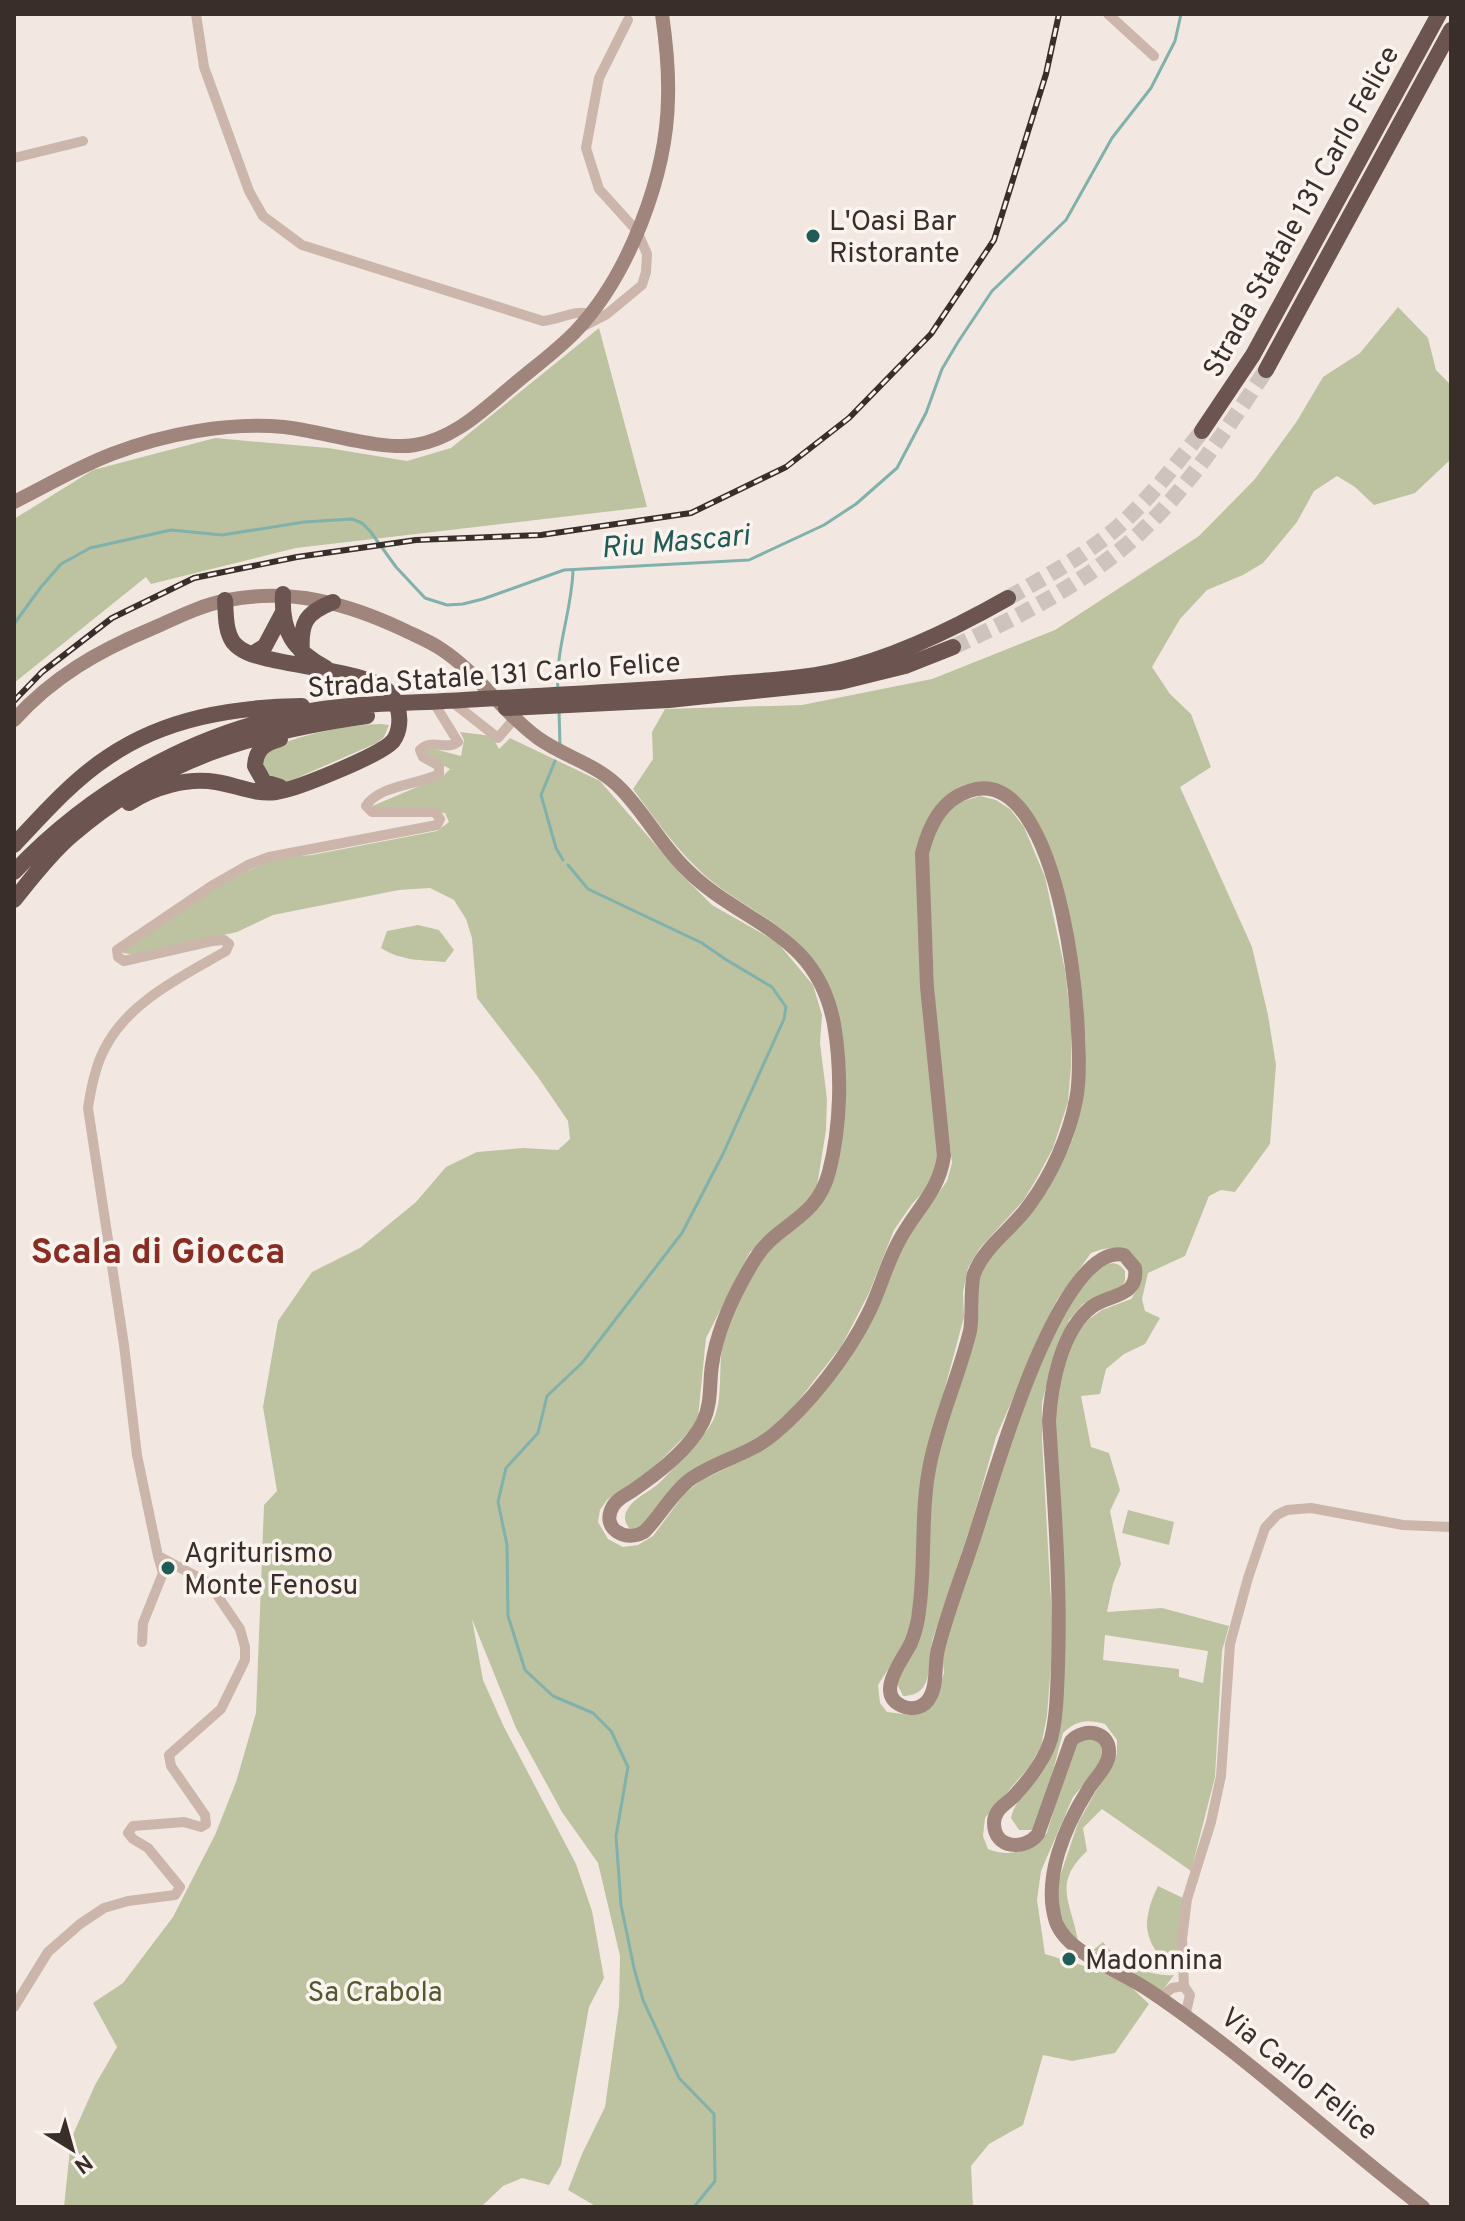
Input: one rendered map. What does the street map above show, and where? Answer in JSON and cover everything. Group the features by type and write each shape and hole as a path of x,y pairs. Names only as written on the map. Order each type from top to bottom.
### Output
{"highway":[{"name":"Strada Statale 131 Carlo Felice","path":"1202,431 1253,355 1439,14"},
{"name":"Strada Statale 131 Carlo Felice","path":"1266,370 1451,30"},
{"path":"283,594 282,614 290,638 302,653 338,674"},
{"name":"Strada Statale 131 Carlo Felice","path":"669,694 837,671 922,642 1008,598"},
{"path":"69,837 102,821 141,795 174,785 214,781 260,792 289,789 375,754 393,741 400,714 396,701 383,686 361,678 252,654 239,648 227,628 225,600"},
{"path":"302,653 301,633 306,620 317,608 333,602"},
{"path":"252,654 265,646 282,614"},
{"name":"Strada Statale 131 Carlo Felice","path":"14,872 92,802 132,775 171,755 241,729 300,713 840,682 905,666 953,647"},
{"path":"14,823 37,815 108,757 144,737 192,718 268,707 372,710"},
{"name":"Strada Statale 131 Carlo Felice","path":"14,900 69,837 140,784 245,739 372,710"},
{"path":"289,789 269,785 257,772 256,756 264,745 372,710"},
{"path":"14,845 51,805"}],"main road":[{"path":"14,502 112,454 191,432 223,427 275,426 315,430 390,446 414,446 460,428 577,330 621,267 637,231 660,157 668,100 662,14"},
{"path":"14,720 84,660 152,628 225,600 283,594 333,602 436,645 465,665 514,719"},
{"name":"Via Carlo Felice","path":"514,719 539,740 600,769 623,790 684,867 712,892 779,934 808,963 825,992 834,1025 839,1083 836,1135 828,1175 817,1200 804,1216 777,1234 757,1255 726,1315 712,1366 710,1400 702,1425 655,1475 613,1505 611,1524 623,1536 642,1534 688,1481 748,1452 774,1434 806,1401 850,1345 868,1314 898,1243 942,1175 944,1156 927,987 922,853 928,831 939,813 956,796 975,788 998,790 1019,807 1047,856 1061,900 1080,1034 1077,1099 1064,1144 1029,1206 986,1253 972,1277 970,1328 929,1467 919,1614 912,1640 890,1687 894,1700 907,1708 922,1706 932,1695 937,1651 1009,1425 1048,1331 1076,1285 1099,1260 1111,1253 1127,1257 1136,1270 1133,1285 1124,1293 1094,1305 1082,1317 1067,1341 1051,1389 1049,1421 1059,1632 1056,1714 1050,1742 1040,1763 1014,1796 999,1809 994,1824 999,1838 1012,1846 1033,1840 1038,1834 1071,1741 1079,1734 1088,1732 1100,1735 1105,1740 1109,1757 1075,1810 1052,1883 1051,1901 1066,1940 1160,1998 1267,2076 1423,2207"}],"street":[{"path":"196,14 204,67 249,191 263,216 284,233 302,245 543,321 580,311 590,314"},
{"path":"1108,14 1154,56"},
{"path":"577,330 607,314 642,285 646,272 647,254 637,231 599,189 586,148 599,78 628,20"},
{"path":"14,158 83,141"},
{"path":"142,1642 143,1623 163,1573 137,1455 124,1345 88,1108 93,1080 105,1047 128,1017 150,998 226,951 229,946 225,940 212,941 124,961 118,957 117,950 248,865 269,857 438,824 440,817 435,812 372,812 366,808 370,800 439,774 439,766 423,757 420,750 429,744 450,746 458,742 437,710 434,703 437,699 446,698 498,738 514,719"},
{"path":"1185,2016 1190,1995 1184,1986 1182,1939 1187,1899 1211,1822 1221,1776 1230,1644 1265,1528 1277,1515 1287,1510 1311,1508 1403,1525 1451,1527"},
{"path":"14,2007 48,1952 80,1924 116,1904 175,1895 180,1887 148,1848 128,1833 133,1826 184,1822 201,1827 206,1824 205,1815 171,1766 169,1755 221,1709 245,1660 245,1647 240,1629 209,1583 158,1556"},
{"path":"1160,1998 1172,1988 1184,1986"}],"green space":[{"path":"1398,307 1428,338 1436,370 1451,385 1451,459 1415,493 1374,505 1355,487 1337,476 1314,491 1297,522 1263,563 1207,590 1180,619 1152,667 1170,694 1191,714 1211,767 1180,787 1252,947 1276,1065 1270,1144 1235,1192 1221,1190 1209,1196 1185,1256 1148,1273 1142,1299 1145,1311 1160,1318 1145,1344 1124,1354 1106,1369 1100,1394 1081,1396 1091,1447 1109,1453 1120,1490 1110,1511 1121,1564 1107,1612 1162,1608 1229,1626 1222,1651 1215,1777 1191,1871 1102,1809 1083,1828 1087,1851 1076,1863 1067,1883 1078,1941 1066,1929 1057,1903 1059,1879 1078,1823 1117,1754 1117,1740 1105,1724 1082,1722 1063,1733 1041,1816 1033,1830 1019,1830 1011,1818 1017,1804 1047,1765 1059,1729 1052,1415 1067,1356 1076,1335 1089,1319 1102,1310 1131,1299 1137,1290 1129,1253 1110,1248 1091,1253 1057,1300 996,1437 972,1522 933,1638 925,1684 914,1694 903,1696 896,1682 915,1646 933,1466 978,1317 980,1273 1062,1160 1073,1138 1081,1105 1086,1059 1085,1027 1072,936 1056,864 1042,832 1025,805 1003,788 975,783 964,785 946,796 927,822 919,841 938,1163 929,1186 894,1230 869,1293 842,1345 792,1409 757,1440 675,1484 640,1527 630,1529 625,1518 629,1507 677,1465 714,1418 719,1399 724,1339 738,1303 760,1264 778,1242 813,1213 826,1194 838,1153 845,1091 841,1029 821,972 792,937 698,869 633,789 653,759 652,732 665,709 802,705 932,679 1055,630 1199,536 1255,479 1297,421 1323,377 1360,353","holes":["1105,1635 1208,1651 1203,1683 1179,1677 1179,1669 1103,1660"]},
{"path":"599,328 647,507 296,548 151,584 146,577 14,683 14,519 93,470 215,438 328,448 407,461 451,448"},
{"path":"389,725 384,737 377,743 283,784 264,768 264,751 277,745 321,732"},
{"name":"Sa Crabola","path":"460,732 492,736 499,749 510,738 600,781 712,905 777,942 813,985 822,1015 820,1043 827,1099 826,1130 817,1186 806,1206 750,1252 706,1338 698,1418 692,1429 653,1468 607,1500 600,1510 598,1522 608,1539 623,1547 638,1545 653,1536 685,1493 702,1480 756,1454 815,1400 905,1241 947,1181 952,1163 935,1008 928,853 941,817 957,803 980,796 996,800 1010,809 1024,827 1045,877 1065,970 1071,1024 1068,1102 1053,1148 1037,1178 1023,1201 980,1248 968,1268 963,1292 964,1317 926,1458 916,1592 907,1640 878,1685 880,1703 887,1712 912,1715 936,1698 944,1673 942,1651 1040,1359 1079,1290 1104,1266 1115,1264 1125,1271 1125,1281 1120,1288 1083,1304 1069,1320 1042,1403 1053,1638 1047,1716 1041,1746 1029,1767 985,1818 983,1836 988,1849 1005,1853 1020,1851 1041,1839 1047,1833 1073,1745 1085,1737 1099,1741 1104,1749 1102,1763 1073,1797 1041,1871 1037,1900 1045,1954 1097,1970 1131,1987 1149,2004 1115,2053 1072,2061 1043,2055 1023,2125 989,2144 971,2166 973,2207 597,2207 568,2190 605,2107 619,2006 620,1956 598,1863 562,1812 516,1728 472,1619 483,1680 504,1727 576,1864 592,1911 604,1978 589,2007 561,2165 549,2185 522,2178 503,2186 481,2207 64,2207 71,2139 95,2085 117,2047 93,2003 123,1983 173,1917 215,1835 236,1782 256,1713 264,1505 277,1491 263,1407 278,1321 312,1272 360,1248 416,1202 446,1167 477,1152 523,1148 558,1150 570,1139 568,1121 477,998 472,938 466,919 454,900 430,888 399,890 273,915 237,932 135,955 123,953 125,948 180,910 240,874 278,858 312,855 437,831 449,822 445,813 370,807 443,776 450,769 424,755 426,750 434,749 461,756 464,740"},
{"path":"418,925 439,930 454,950 445,962 404,958 381,948 387,931"},
{"path":"1128,1510 1174,1522 1169,1545 1122,1533"},
{"path":"1158,1886 1183,1898 1178,1965 1160,1956 1149,1936 1148,1913"},
{"path":"1103,1942 1109,1950 1135,1967 1154,1974 1174,1975 1162,1991 1093,1950"}],"waterway":[{"name":"Riu Mascari","path":"14,624 61,564 90,548 171,530 222,535 304,522 352,519 370,531 396,567 425,598 447,605 483,599 564,570 749,560 824,525 856,504 897,468 926,413 942,369 958,342 992,291 1066,220 1112,138 1151,88 1175,41 1181,14"},
{"path":"558,691 559,660 573,570"},
{"path":"559,710 560,746"},
{"path":"555,761 541,795 556,848 563,860"},
{"path":"568,865 588,889 702,943 772,987 786,1007 784,1019 723,1154 682,1233 582,1363 547,1396 538,1433 506,1468 498,1502 507,1545 508,1616 525,1670 553,1696 593,1713 611,1731 628,1767 616,1836 621,1905 634,1968 643,2000 679,2078 714,2114 715,2181 694,2207"}],"tunnel":[{"path":"953,647 1046,600 1090,573 1131,541 1187,482 1266,370"},
{"path":"1008,598 1080,556 1119,526 1152,492 1202,431"}],"railway":[{"path":"14,701 42,672 112,618 194,578 297,557 416,540 541,535 691,513 786,467 849,418 931,334 994,240 1046,74 1059,14"}],"place":[{"name":"L'Oasi Bar Ristorante","path":"813,236"},
{"name":"Agriturismo Monte Fenosu","path":"168,1568"},
{"name":"Madonnina","path":"1069,1959"}],"district":[{"name":"Scala di Giocca","path":"158,1250"}]}
